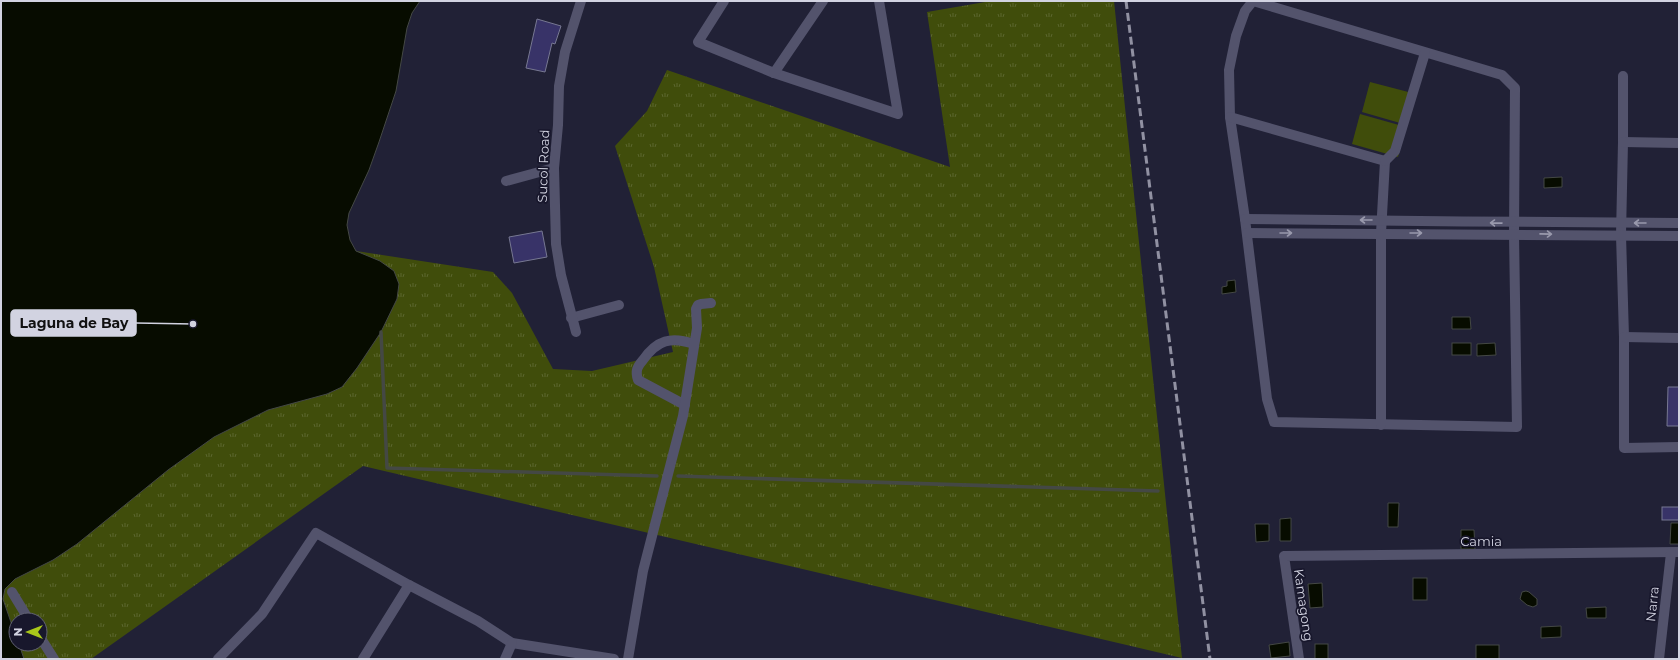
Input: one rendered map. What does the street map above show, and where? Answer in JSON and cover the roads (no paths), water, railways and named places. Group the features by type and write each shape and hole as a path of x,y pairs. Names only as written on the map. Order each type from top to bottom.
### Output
{"street":[{"name":"Sucol Road","path":"576,332 571,318 561,275 556,244 554,168 558,125 558,86 564,52 581,1"},
{"path":"724,1 698,42 774,73 898,114 879,1"},
{"path":"774,73 823,1"},
{"path":"1253,1 1502,75 1515,88 1514,234 1516,427 1274,422 1267,398 1246,219 1230,117 1229,70 1236,36 1245,11 1253,1"},
{"path":"1381,425 1381,220 1385,161 1396,151 1425,53"},
{"path":"1623,76 1624,142 1621,235 1624,336 1624,448 1679,447"},
{"path":"1230,117 1385,161"},
{"path":"1624,142 1679,143"},
{"path":"506,182 554,168"},
{"path":"1246,219 1514,223 1679,223"},
{"path":"1247,233 1679,236"},
{"path":"628,659 643,571 685,405 697,328 696,310 698,305 711,303"},
{"path":"571,318 618,305"},
{"path":"1624,336 1679,338"},
{"path":"685,405 638,380 636,368 650,350 657,344 678,339 694,344"},
{"path":"218,659 262,614 316,533 409,585 478,621 512,643 614,659"},
{"name":"Camia","path":"1284,556 1675,552"},
{"name":"Narra","path":"1659,659 1675,552"},
{"name":"Kamagong","path":"1284,556 1299,659"},
{"path":"363,659 409,585"},
{"path":"12,592 24,612"},
{"path":"506,659 512,643"},
{"path":"48,650 54,659"}],"waterway":[{"path":"381,332 387,468 657,476"},
{"path":"678,476 1158,491"}],"railway":[{"path":"1126,1 1210,659"}],"place":[{"name":"Laguna de Bay","path":"193,324"}]}
